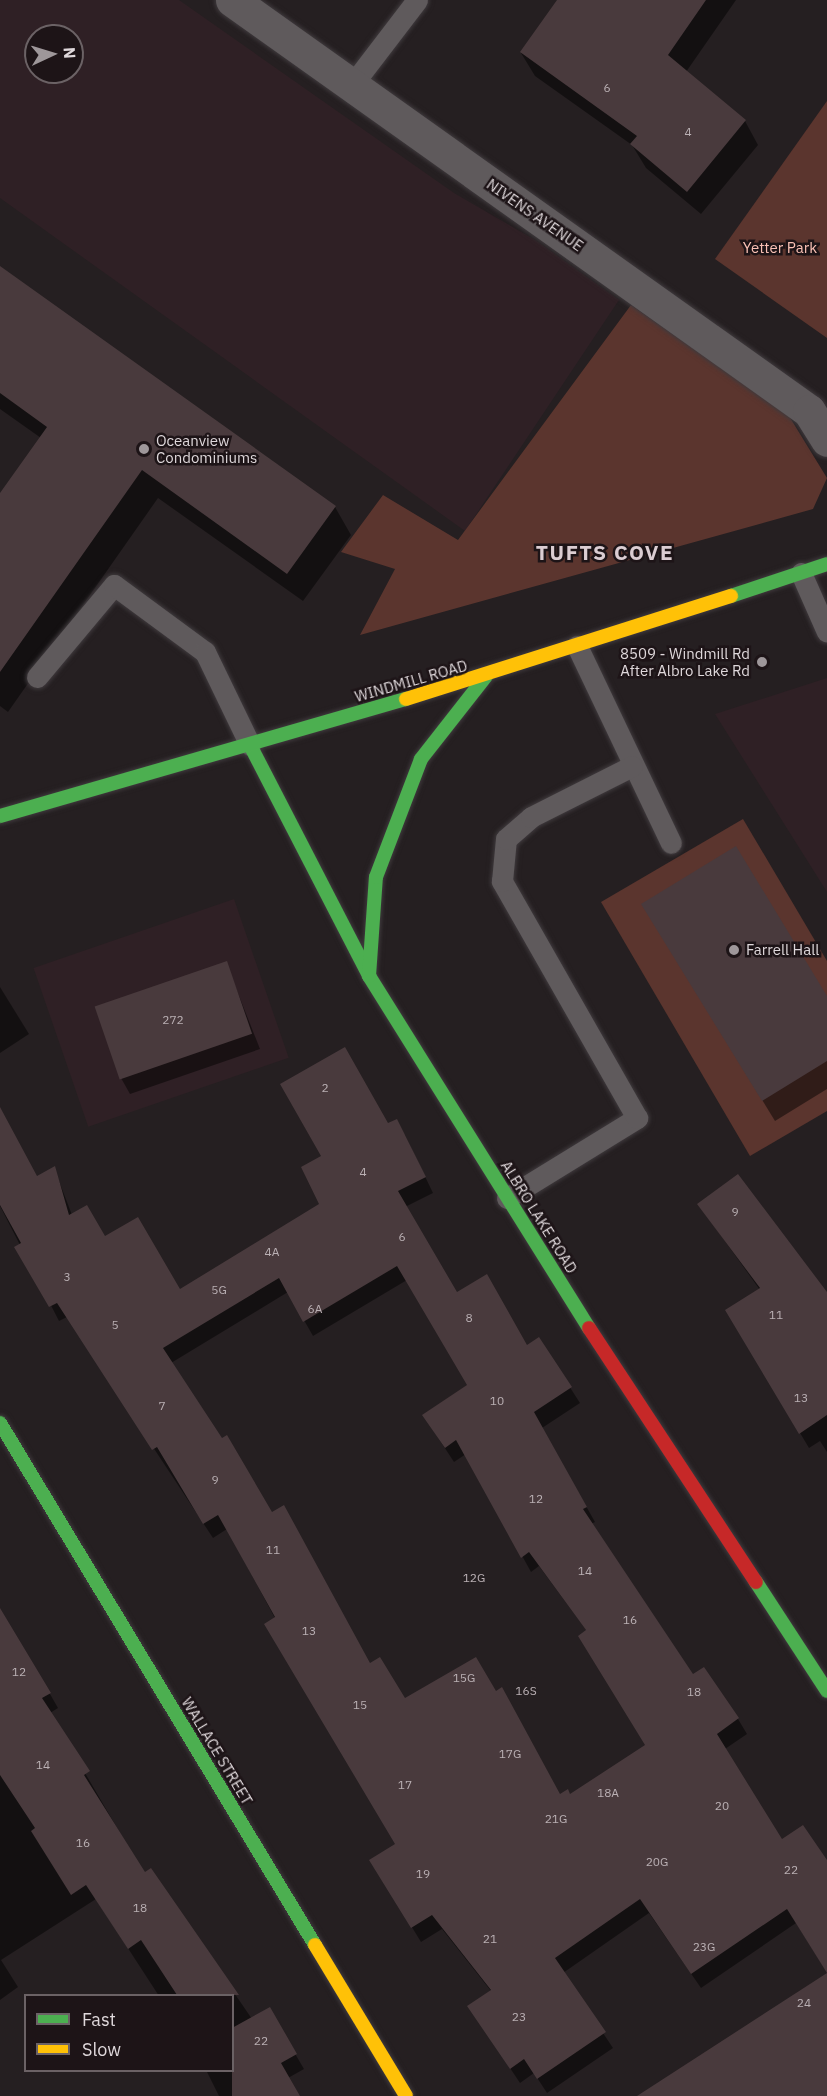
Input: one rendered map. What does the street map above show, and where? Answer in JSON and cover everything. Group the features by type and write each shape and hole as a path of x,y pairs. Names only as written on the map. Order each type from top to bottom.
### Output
{"main road":[{"name":"WINDMILL ROAD","path":"0,816 486,676 827,564"},
{"path":"369,976 376,877 421,759 486,676"},
{"name":"ALBRO LAKE ROAD","path":"250,745 369,976 507,1198 827,1691"},
{"name":"WALLACE STREET","path":"0,1423 406,2096"}],"street":[{"name":"NIVENS AVENUE","path":"232,0 809,411 827,440"}],"lane":[{"path":"352,86 417,0"},
{"path":"801,573 827,632"},
{"path":"37,677 114,585 206,652 250,745"},
{"path":"577,646 632,766 671,843"},
{"path":"507,1198 637,1118 502,881 506,839 531,818 632,766"}],"shaded area":[{"path":"0,0 179,0 454,193 535,240 619,300 465,531 0,198"},
{"path":"827,678 827,892 715,714"},
{"path":"234,899 289,1058 88,1127 34,968"}],"green space":[{"name":"Yetter Park","path":"827,101 827,338 715,259"},
{"path":"631,305 789,416 827,478 813,509 360,635 395,569 341,552 383,495 458,540"},
{"path":"743,819 827,961 827,1111 750,1156 601,902"}],"building":[{"path":"557,0 706,0 668,55 746,120 687,192 630,144 637,136 520,52"},
{"name":"Oceanview Condominiums","path":"0,266 336,506 287,574 142,470 0,672 0,493 47,427 0,393"},
{"name":"Farrell Hall","path":"736,846 827,996 827,1061 762,1101 641,904"},
{"path":"227,961 252,1034 120,1079 95,1007"},
{"path":"345,1047 388,1123 397,1119 426,1177 398,1191 457,1292 487,1274 527,1345 539,1337 572,1387 534,1412 587,1507 583,1509 693,1674 704,1667 739,1718 717,1734 782,1839 803,1825 827,1860 827,1973 787,1909 691,1974 640,1899 555,1958 606,2032 537,2079 524,2059 510,2069 467,2006 491,1990 432,1915 411,1928 369,1860 395,1844 264,1624 275,1617 218,1515 203,1524 157,1447 152,1450 57,1303 49,1307 14,1247 21,1243 0,1205 0,1107 37,1176 55,1166 69,1215 87,1205 105,1236 138,1217 180,1289 319,1204 301,1167 321,1156 280,1084","holes":["397,1266 467,1385 422,1415 445,1448 456,1440 521,1558 529,1552 586,1630 578,1636 645,1745 570,1794 568,1789 560,1794 502,1687 496,1691 476,1657 405,1698 380,1657 370,1663 284,1505 272,1512 227,1435 222,1438 163,1348 279,1278 303,1322"]},
{"path":"738,1174 827,1292 827,1415 799,1434 725,1310 760,1288 697,1204"},
{"path":"0,1608 51,1693 42,1698 90,1771 84,1775 145,1872 151,1868 239,1995 176,1994 141,1940 128,1949 86,1885 71,1895 31,1831 35,1828 0,1775"},
{"path":"827,1973 827,2096 637,2096"},
{"path":"270,2007 297,2054 281,2063 300,2096 232,2096 234,2027"}],"traffic: fast":[{"path":"731,596 827,564"},
{"path":"369,976 376,877 421,759 486,676"},
{"path":"0,816 406,699"},
{"path":"250,745 369,976 589,1328"},
{"path":"0,1423 315,1945"},
{"path":"756,1582 827,1691"}],"traffic: slow":[{"path":"406,699 731,596"},
{"path":"315,1945 406,2096"}],"traffic: jam":[{"path":"589,1328 756,1582"}],"place":[{"name":"Oceanview Condominiums","path":"144,449"},
{"name":"8509 - Windmill Rd After Albro Lake Rd","path":"762,662"},
{"name":"Farrell Hall","path":"734,950"}],"district":[{"name":"TUFTS COVE","path":"605,552"}]}
